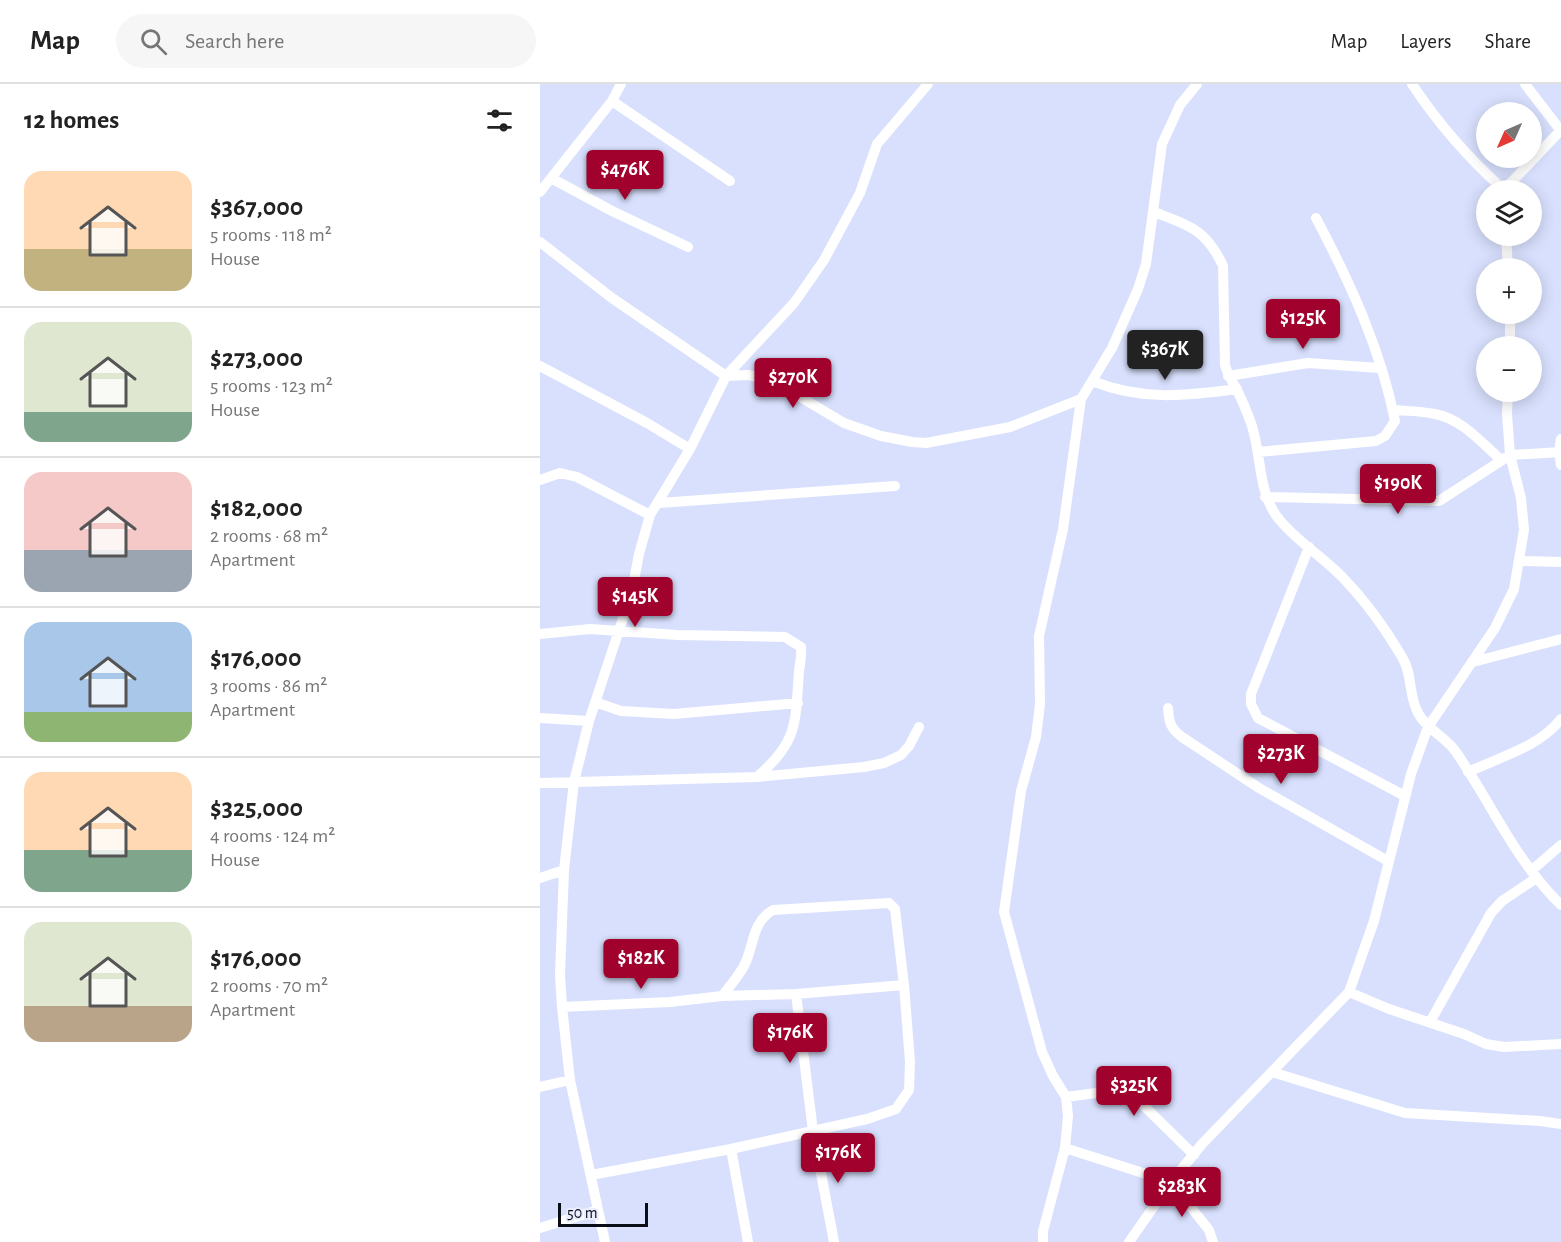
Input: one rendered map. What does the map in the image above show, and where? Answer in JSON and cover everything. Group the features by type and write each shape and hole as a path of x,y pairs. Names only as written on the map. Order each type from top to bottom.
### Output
{"street":[{"path":"540,192 612,101 621,84"},
{"path":"1043,1242 1046,1221 1065,1148 1068,1116 1066,1097 1042,1052 1004,912 1021,791 1036,737 1040,704 1038,650 1040,630 1063,529 1081,399 1112,348 1134,298 1146,264 1162,144 1180,105 1197,84"},
{"path":"1412,84 1446,132 1467,156 1493,180"},
{"path":"1514,180 1561,130 1525,84"},
{"path":"605,1242 570,1080 560,975 564,870 574,782 589,721 632,591 650,515 690,449 726,376 794,303 824,260 860,193 877,144 920,86"},
{"path":"612,101 730,181"},
{"path":"551,178 688,247"},
{"path":"1154,212 1194,227 1217,252 1223,266 1224,353 1228,376 1237,389 1252,424 1265,497 1278,518 1345,580 1376,617 1408,669 1411,696 1418,713 1428,726 1455,749 1506,836 1533,875 1561,905"},
{"path":"1258,452 1376,441 1385,436 1395,421 1380,368 1355,296 1316,218"},
{"path":"540,242 612,298 726,376 747,375 772,380 844,423 881,435 926,443 1010,427 1081,399"},
{"path":"1228,376 1308,363 1380,368"},
{"path":"540,366 647,423 690,449"},
{"path":"1092,381 1115,390 1136,394 1188,396 1237,389"},
{"path":"1129,1242 1171,1182 1194,1155 1349,992 1374,921 1405,796 1428,726 1495,628 1514,589 1524,530 1521,498 1505,457 1508,402"},
{"path":"1393,410 1436,414 1452,419 1505,457"},
{"path":"1561,439 1561,465"},
{"path":"1265,497 1439,501 1505,457 1560,452"},
{"path":"540,480 560,473 577,477 650,515"},
{"path":"659,503 895,486"},
{"path":"1309,547 1251,694 1251,704 1258,717 1405,796"},
{"path":"1519,561 1561,562"},
{"path":"540,634 590,629 678,635 785,637 801,647 798,703 791,736 773,764 758,777"},
{"path":"1473,662 1561,639"},
{"path":"595,702 621,711 644,714 674,714 798,703"},
{"path":"1168,708 1169,723 1173,730 1182,737 1259,788 1388,861"},
{"path":"540,718 589,721"},
{"path":"1468,772 1540,739 1561,719"},
{"path":"540,783 758,777 848,769 884,763 901,755 909,746 919,727"},
{"path":"1430,1022 1491,913 1533,875 1561,845"},
{"path":"540,878 564,870"},
{"path":"591,1175 731,1149 867,1119 896,1109 909,1090 910,1062 904,984 895,909 892,904 784,909 773,910 765,914 752,939 746,963 722,996"},
{"path":"562,1007 658,1003 722,996 796,994 904,984"},
{"path":"1349,992 1486,1044 1504,1047 1561,1044"},
{"path":"796,994 813,1131 834,1242"},
{"path":"1272,1072 1405,1113 1540,1120 1561,1124"},
{"path":"540,1087 570,1080"},
{"path":"1066,1097 1111,1091 1138,1100 1194,1155"},
{"path":"1065,1148 1171,1182 1209,1230 1214,1242"},
{"path":"731,1149 748,1242"},
{"path":"540,1228 598,1210"}]}
